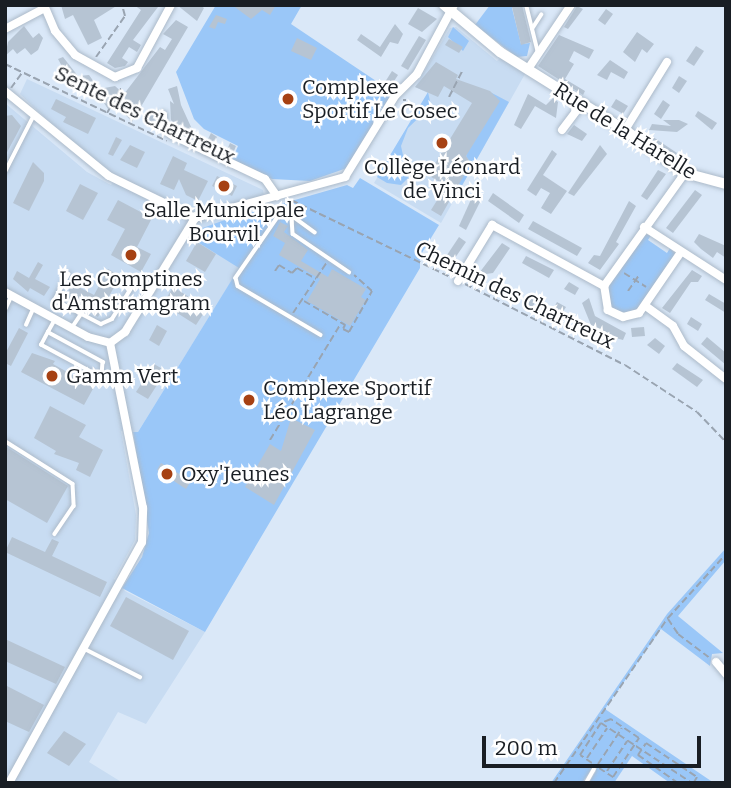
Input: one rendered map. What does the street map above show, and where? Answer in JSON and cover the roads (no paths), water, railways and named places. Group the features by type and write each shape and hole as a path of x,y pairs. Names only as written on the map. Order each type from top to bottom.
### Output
{"street":[{"path":"5,29 44,6 55,31 89,66 115,77 136,68 172,5"},
{"path":"528,69 571,5"},
{"path":"7,92 109,176 195,218 345,177 395,96 417,74 450,7"},
{"name":"Rue de la Harelle","path":"450,7 528,69 625,130 685,173 726,184"},
{"path":"625,130 667,62"},
{"path":"562,130 582,103"},
{"path":"163,115 163,128 172,135 265,179 277,196"},
{"path":"681,252 646,307 631,316 614,314 604,302 604,286 685,173"},
{"path":"110,343 125,332 195,218"},
{"path":"458,281 492,225 604,286"},
{"path":"644,227 726,280"},
{"path":"8,294 72,328 110,343"},
{"path":"646,307 673,326 684,346 726,379"},
{"path":"9,783 138,550 144,531 110,343"},
{"path":"716,662 726,674"}],"lane":[{"path":"562,5 564,15"},
{"path":"527,7 538,53"},
{"path":"532,29 541,15"},
{"path":"5,172 35,114"},
{"path":"315,233 283,210 236,278 238,286 321,335"},
{"path":"292,219 293,234 349,272"},
{"path":"69,274 55,300 93,322 108,323 135,282"},
{"path":"5,310 8,294"},
{"path":"26,325 34,307"},
{"path":"72,328 81,314"},
{"path":"48,332 103,362 102,378 41,345 48,332 55,319"},
{"path":"5,441 73,484 74,506 55,534"},
{"path":"84,648 140,677"},
{"path":"586,783 595,768"}],"place":[{"name":"Complexe Sportif Le Cosec","path":"288,99"},
{"name":"Collège Léonard de Vinci","path":"442,143"},
{"name":"Salle Municipale Bourvil","path":"224,186"},
{"name":"Les Comptines d'Amstramgram","path":"131,255"},
{"name":"Gamm Vert","path":"52,376"},
{"name":"Complexe Sportif Léo Lagrange","path":"249,400"},
{"name":"Oxy'Jeunes","path":"167,474"}]}
